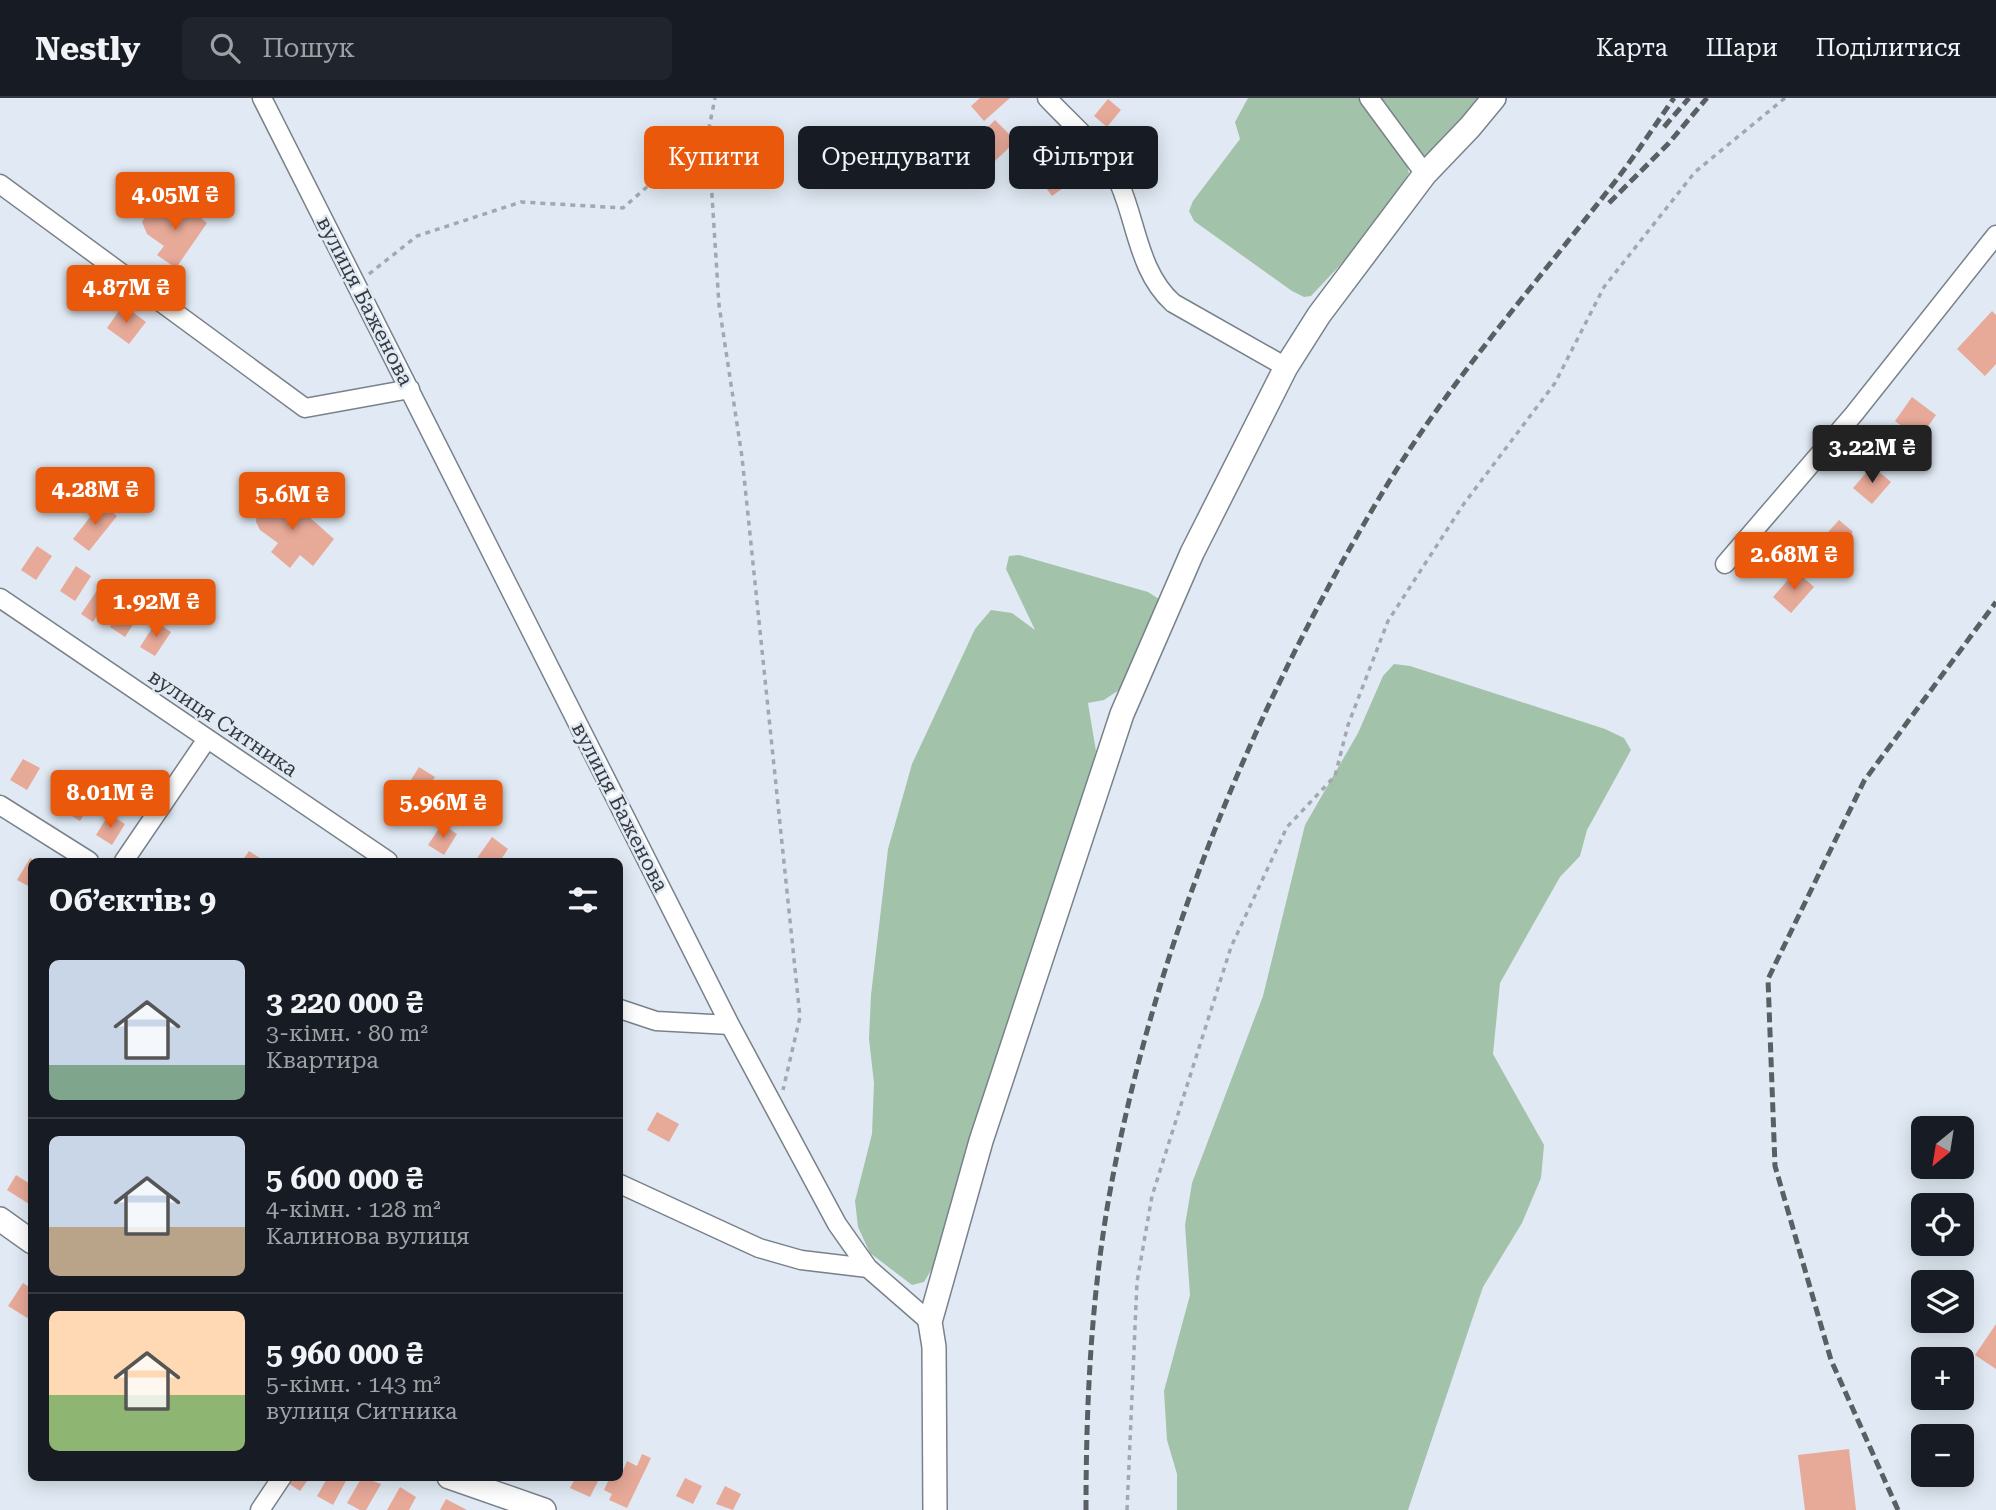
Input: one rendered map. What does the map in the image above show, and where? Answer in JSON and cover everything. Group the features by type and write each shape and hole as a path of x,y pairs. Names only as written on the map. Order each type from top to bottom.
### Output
{"street":[{"name":"вулиця Баженова","path":"262,98 730,1025 837,1224 868,1268 930,1322"},
{"path":"1047,98 1104,160 1119,184 1144,261 1160,291 1173,303 1286,367"},
{"path":"1369,98 1424,174"},
{"path":"935,1510 934,1347 930,1322 985,1128 1122,714 1192,553 1286,367 1320,315 1424,174 1471,127 1493,98"},
{"path":"0,184 305,408 410,389"},
{"path":"1725,564 1854,414 1996,235"},
{"name":"вулиця Ситника","path":"0,598 384,858"},
{"path":"126,858 207,739"},
{"path":"0,805 84,858"},
{"path":"623,1010 656,1021 730,1025"},
{"path":"623,1185 760,1248 801,1260 868,1268"},
{"path":"0,1219 28,1239"},
{"path":"260,1510 279,1481"},
{"path":"461,1481 544,1510"}],"path":[{"path":"709,126 715,98"},
{"path":"1127,1510 1137,1282 1152,1196 1231,947 1281,839 1287,827 1335,776 1348,724 1388,621 1463,505 1555,383 1604,287 1695,172 1785,98"},
{"path":"357,283 417,236 521,202 623,208 645,189"},
{"path":"712,189 719,305 743,457 800,1017 778,1112"}],"green space":[{"path":"1248,98 1362,98 1405,159 1409,173 1403,184 1343,262 1311,296 1304,297 1292,291 1194,221 1189,211 1193,201 1240,139 1235,122"},
{"path":"1378,98 1483,98 1427,159 1421,155"},
{"path":"1019,555 1148,592 1159,599 1156,612 1119,690 1104,700 1088,703 1096,751 1090,778 1050,904 1008,1020 936,1262 924,1282 912,1285 870,1253 858,1227 855,1201 872,1134 874,1083 869,1039 871,995 888,849 912,764 975,629 991,610 1012,613 1035,630 1006,569 1009,556"},
{"path":"1394,664 1410,666 1605,729 1624,738 1631,750 1587,830 1580,856 1560,877 1500,983 1493,1054 1544,1145 1541,1178 1522,1223 1483,1287 1408,1510 1177,1510 1177,1474 1167,1440 1164,1391 1190,1295 1185,1225 1192,1183 1263,996 1305,825 1358,733 1383,676"}],"building":[{"path":"980,98 1010,98 984,121 971,106"},
{"path":"1108,99 1121,110 1108,126 1094,116"},
{"path":"995,120 1009,134 1009,148 995,161 995,126 989,126"},
{"path":"1047,189 1062,189 1052,196"},
{"path":"182,202 207,223 176,268 157,255 164,246 147,234 142,222 147,213 164,217 173,203"},
{"path":"123,305 146,322 129,344 107,328"},
{"path":"1992,311 1996,315 1996,364 1985,376 1957,349"},
{"path":"1912,397 1936,415 1919,439 1895,421"},
{"path":"1872,466 1891,482 1872,504 1853,488"},
{"path":"272,497 298,507 334,539 313,566 300,555 290,568 271,552 278,543 260,530 256,522 257,510"},
{"path":"101,503 117,516 89,551 73,539"},
{"path":"1839,520 1853,532 1835,553 1820,541"},
{"path":"37,546 52,556 36,580 21,570"},
{"path":"1814,549 1826,557 1814,576 1802,568"},
{"path":"76,566 91,576 75,601 60,591"},
{"path":"1796,571 1814,587 1791,613 1773,597"},
{"path":"98,589 109,597 93,622 81,614"},
{"path":"126,602 141,612 125,637 110,627"},
{"path":"156,622 171,632 155,656 140,647"},
{"path":"23,759 40,768 27,790 10,780"},
{"path":"419,767 435,777 421,798 406,788"},
{"path":"80,786 95,796 80,821 64,811"},
{"path":"109,814 125,824 112,845 96,835"},
{"path":"442,824 457,834 444,855 428,845"},
{"path":"492,837 508,849 502,858 477,858"},
{"path":"249,851 260,858 244,858"},
{"path":"28,861 28,886 17,880"},
{"path":"657,1112 679,1124 669,1142 647,1130"},
{"path":"16,1175 28,1182 28,1203 7,1190"},
{"path":"23,1283 28,1286 28,1318 8,1306"},
{"path":"1996,1324 1996,1369 1975,1355"},
{"path":"1849,1449 1856,1510 1805,1510 1798,1455"},
{"path":"642,1454 651,1458 627,1508 609,1500 612,1494 604,1490 608,1481 623,1481 623,1470 627,1461 637,1466"},
{"path":"685,1478 702,1486 693,1504 676,1496"},
{"path":"285,1481 307,1481 300,1491"},
{"path":"326,1481 346,1481 333,1505 317,1496"},
{"path":"360,1481 381,1484 366,1510 347,1503"},
{"path":"574,1481 598,1481 590,1497 570,1488"},
{"path":"725,1486 741,1494 733,1510 716,1504"},
{"path":"400,1487 416,1497 409,1510 387,1510"},
{"path":"446,1499 467,1510 440,1510"}],"railway":[{"path":"1086,1510 1091,1353 1109,1197 1128,1104 1153,1012 1181,921 1214,831 1251,743 1292,657 1336,572 1409,450 1492,336 1618,177 1674,98"},
{"path":"1664,127 1689,98"},
{"path":"1609,203 1668,144 1707,98"},
{"path":"1898,1510 1831,1360 1775,1166 1768,979 1864,781 1996,602"}]}
